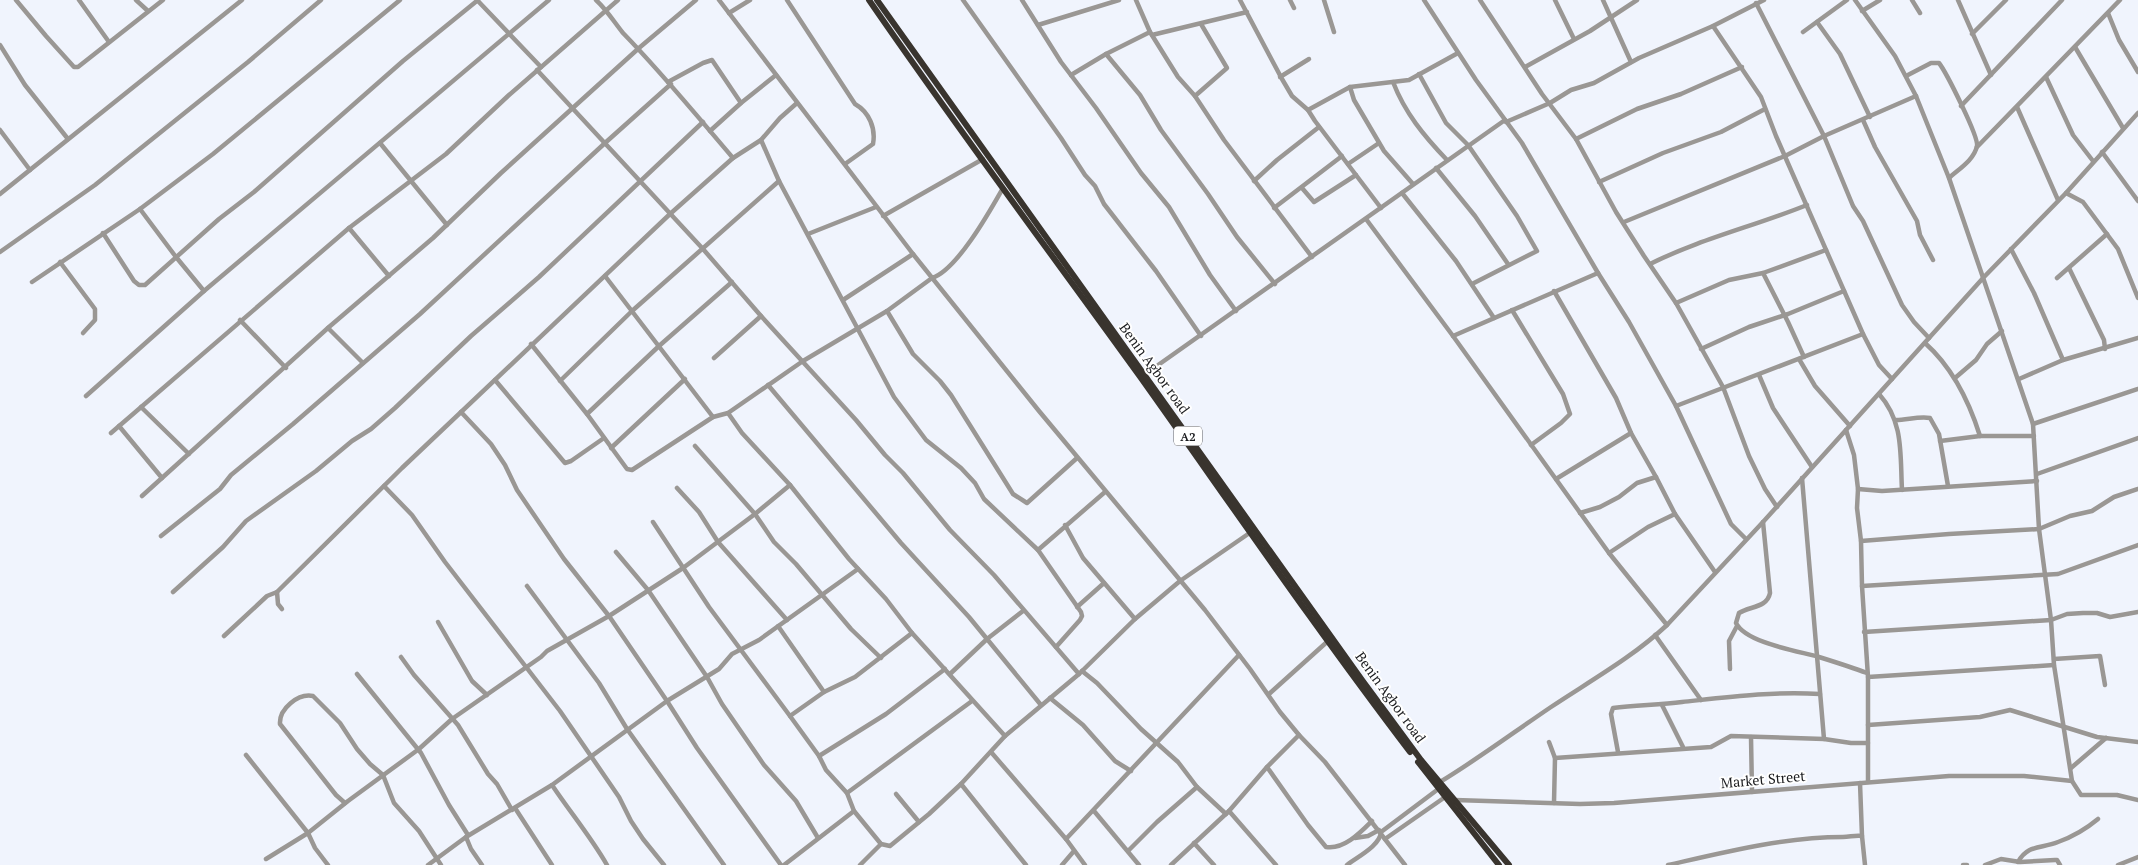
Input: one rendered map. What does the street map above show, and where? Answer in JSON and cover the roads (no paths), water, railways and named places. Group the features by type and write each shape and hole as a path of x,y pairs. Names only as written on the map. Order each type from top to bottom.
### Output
{"highway":[{"name":"Benin Agbor road","path":"869,0 938,100 1004,188 1328,641 1499,865"},
{"name":"Benin Agbor road","path":"877,0 1362,680 1440,786"},
{"path":"938,100 945,95"},
{"name":"Benin Agbor road","path":"1448,796 1455,800 1509,865"}],"street":[{"path":"16,0 74,67 78,67 163,0"},
{"path":"79,0 109,42"},
{"path":"136,0 148,11"},
{"path":"0,194 242,0"},
{"path":"0,252 95,185 241,68 321,0"},
{"path":"32,282 140,209 249,126 400,0"},
{"path":"103,233 134,281 140,286 145,285 403,61 478,0 539,68 573,110 703,249 1056,647 1080,672 1097,683 1141,729 1178,762 1197,787 1228,812 1276,865"},
{"path":"86,396 204,291 549,0"},
{"path":"596,0 607,9 619,28 670,83 734,158"},
{"path":"111,434 240,320 349,228 446,154 539,68 618,0"},
{"path":"142,496 286,368 328,328 447,225 501,173 573,110 639,48 696,0"},
{"path":"719,0 932,278 1077,458 1240,655 1298,735 1325,762 1405,865"},
{"path":"729,13 750,0"},
{"path":"787,0 855,104 871,120 873,144 846,164"},
{"path":"963,0 1061,138 1084,175 1095,186 1104,204 1156,271 1200,336"},
{"path":"1022,0 1071,75 1141,173 1169,207 1205,267 1236,311"},
{"path":"1038,26 1119,0"},
{"path":"1136,0 1151,33 1178,78 1194,96 1254,181 1312,257"},
{"path":"1240,0 1280,77 1292,96 1308,110 1381,208"},
{"path":"1290,0 1294,8"},
{"path":"1324,0 1334,32"},
{"path":"1424,0 1458,53 1522,143 1598,273 1630,322 1676,406 1731,524 1746,539"},
{"path":"1480,0 1576,139 1599,182 1676,303 1723,387 1749,456 1765,489 1777,507"},
{"path":"1555,0 1574,39"},
{"path":"1603,0 1631,62"},
{"path":"1525,67 1637,0"},
{"path":"1144,375 1275,284 1468,145 1505,121 1550,103 1571,90 1594,83 1631,62 1713,26 1764,0"},
{"path":"1802,32 1846,0"},
{"path":"1855,0 1895,56 1916,96 1949,178 2033,424 2039,529 2046,575 2054,662 2072,781 2080,795 2117,795 2138,800"},
{"path":"1862,11 1880,0"},
{"path":"1912,0 1920,13"},
{"path":"1958,0 1991,75"},
{"path":"1972,34 2006,0"},
{"path":"1962,106 2062,0"},
{"path":"1949,178 1970,160 1977,147 2120,0"},
{"path":"1756,4 1824,136 1853,206 1871,237 1902,305 1914,322 1930,338"},
{"path":"1071,75 1106,54 1151,33 1201,24 1247,12"},
{"path":"2108,13 2119,40 2138,72"},
{"path":"1816,22 1840,54 1870,117"},
{"path":"1194,96 1227,68 1201,24"},
{"path":"1713,26 1761,97 1863,334 1879,366 1892,379"},
{"path":"0,44 25,85 68,139"},
{"path":"2074,47 2123,128"},
{"path":"1308,110 1350,88 1409,80 1458,53"},
{"path":"1106,54 1140,95 1161,130 1237,237 1275,284"},
{"path":"1280,77 1309,59"},
{"path":"161,536 220,489 232,475 427,307 681,73 712,60 741,103"},
{"path":"1906,76 1931,63 1939,63 1962,106 1977,140 1977,147"},
{"path":"1576,139 1637,109 1690,90 1742,67"},
{"path":"1419,74 1446,123 1468,145 1517,216 1537,251 1508,264 1472,284"},
{"path":"710,131 741,103 776,76"},
{"path":"2046,77 2073,135 2092,161"},
{"path":"1393,82 1401,102 1424,137 1447,160"},
{"path":"1350,88 1354,100 1379,143 1413,184"},
{"path":"1624,222 1785,156 1824,136 1916,96"},
{"path":"224,636 267,596 277,592 531,344 670,214 734,158 761,140 774,124 797,103"},
{"path":"2018,107 2058,200"},
{"path":"1599,182 1663,153 1721,132 1765,109"},
{"path":"1347,865 1440,786 1656,635 1667,625 1777,507 1984,277 2066,193 2092,161 2138,113"},
{"path":"1863,120 1891,176 1918,221 1920,235 1933,260"},
{"path":"173,592 222,547 246,521 316,471 395,408 703,122"},
{"path":"1254,181 1319,127"},
{"path":"0,130 30,170"},
{"path":"761,140 779,181 894,397 926,440 961,468 976,483 984,499 1038,550 1077,607 1082,616 1056,647"},
{"path":"380,143 447,225"},
{"path":"1348,164 1379,143"},
{"path":"2102,152 2138,202"},
{"path":"1274,208 1342,156"},
{"path":"884,216 983,159"},
{"path":"1436,168 1475,216 1508,264"},
{"path":"1302,188 1314,202 1356,175"},
{"path":"560,380 632,311 779,181"},
{"path":"531,344 587,414 627,470 632,470 713,417 728,413 803,361 886,311 932,278 945,271 956,259 1004,188"},
{"path":"1402,193 1472,284 1494,318"},
{"path":"2066,193 2083,202 2118,250 2138,298"},
{"path":"1650,264 1675,252 1720,235 1767,221 1807,205"},
{"path":"808,234 876,207"},
{"path":"140,209 204,291"},
{"path":"1366,219 1453,336 1609,553 1667,625"},
{"path":"349,228 389,276"},
{"path":"2057,278 2107,234"},
{"path":"2012,248 2063,360"},
{"path":"1676,303 1730,280 1763,273 1826,250"},
{"path":"843,300 913,254"},
{"path":"60,262 96,309 95,320 83,333"},
{"path":"2070,268 2104,340 2105,349"},
{"path":"1453,336 1598,273"},
{"path":"1763,273 1784,315 1801,358 1815,386 1848,428 1854,455 1858,489 1857,508 1861,542 1867,675 1868,782"},
{"path":"605,276 713,417"},
{"path":"587,414 659,346 732,282"},
{"path":"1701,348 1756,324 1784,315 1844,290"},
{"path":"1554,291 1616,398 1631,433 1675,514 1715,572"},
{"path":"1512,310 1563,394 1570,414 1531,445"},
{"path":"886,311 913,354 940,381 950,395 1013,494 1027,503 1077,458"},
{"path":"714,358 761,316"},
{"path":"240,320 286,368"},
{"path":"328,328 364,363"},
{"path":"1955,378 1976,360 1987,344 2002,331"},
{"path":"1676,406 1863,334"},
{"path":"2019,380 2063,360 2138,338"},
{"path":"1925,343 1946,364 1955,378 1972,410 1980,436"},
{"path":"1760,375 1773,408 1812,466"},
{"path":"610,448 685,379"},
{"path":"495,380 565,463 571,461 604,438"},
{"path":"768,385 1041,704"},
{"path":"2033,424 2138,389"},
{"path":"1879,394 1889,406 1896,420 1902,490"},
{"path":"141,407 189,454"},
{"path":"461,412 491,444 505,465 517,490 564,559 609,616 668,701 697,748 782,865 854,811"},
{"path":"728,413 742,433 790,485 858,569 886,599 912,633 1005,736"},
{"path":"1896,420 1909,420 1918,417 1930,418 1939,434 1948,486"},
{"path":"119,426 162,478"},
{"path":"1556,479 1631,433"},
{"path":"1940,441 1980,436 2034,436"},
{"path":"2037,474 2138,438"},
{"path":"695,446 756,514 774,542 796,564 851,629 881,658"},
{"path":"1580,513 1619,497 1637,483 1656,477"},
{"path":"1802,478 1824,739"},
{"path":"1858,489 1902,490 2037,481"},
{"path":"266,859 308,833 345,803 418,750 452,719 541,657 546,651 609,616 683,568 756,514 790,485"},
{"path":"384,486 412,515 450,569 526,666 592,756 619,797 639,833 664,865"},
{"path":"677,488 699,512 718,542 787,620"},
{"path":"1861,542 1949,534 2039,529 2070,516 2092,511 2114,497 2138,489"},
{"path":"1038,550 1105,492"},
{"path":"1609,553 1648,527 1675,514"},
{"path":"653,522 709,608 819,756 826,770 847,794 854,811 880,844 890,846 961,784 1005,736 1080,672 1135,619 1180,582 1251,532"},
{"path":"1730,669 1729,641 1737,626 1739,613 1763,604 1769,597 1763,522"},
{"path":"1065,525 1083,558 1135,619"},
{"path":"1862,586 2058,574 2138,545"},
{"path":"616,552 648,590 707,677 722,704 764,765 796,801 818,838"},
{"path":"428,865 467,836 552,785 627,729 707,677 722,666 732,654 742,650 787,620 858,569"},
{"path":"1077,607 1104,583"},
{"path":"527,586 598,683 627,729 724,865"},
{"path":"277,592 278,604 282,610"},
{"path":"950,674 987,639 1023,611"},
{"path":"1864,632 2051,620 2067,614 2097,613 2110,617 2138,612"},
{"path":"438,622 472,681 487,694"},
{"path":"778,626 824,692"},
{"path":"1737,626 1742,632 1770,645 1818,657 1867,675 2054,662 2100,656 2105,685"},
{"path":"790,716 824,692 854,677 912,633"},
{"path":"1656,635 1701,700"},
{"path":"1269,694 1328,641"},
{"path":"1066,839 1240,655"},
{"path":"401,657 452,719 552,865"},
{"path":"819,756 886,714 945,669"},
{"path":"357,674 418,750 467,836 471,849 482,865"},
{"path":"1618,752 1611,711 1613,708 1662,705 1734,696 1794,692 1820,694"},
{"path":"345,803 336,795 280,724 280,719 286,706 308,695 313,696 340,722 357,749 383,775 394,804 419,831 441,865"},
{"path":"1050,698 1083,725 1115,761 1131,771"},
{"path":"847,794 972,701"},
{"path":"1662,705 1683,747"},
{"path":"1868,725 1980,717 2010,710 2106,738 2137,740"},
{"path":"1171,865 1228,812 1298,735"},
{"path":"1555,758 1683,747 1712,747 1731,736 1824,739 1868,744"},
{"path":"1751,737 1752,792"},
{"path":"2071,768 2106,738"},
{"path":"1549,742 1555,758 1554,802"},
{"path":"991,752 1066,839 1085,865"},
{"path":"246,756 308,833 315,848 328,865"},
{"path":"1267,767 1308,826 1326,847 1332,848 1355,838 1382,835 1448,796"},
{"name":"Market Street","path":"1455,800 1614,803 1868,782 1980,775 2024,776 2072,781"},
{"path":"1860,783 1865,865"},
{"path":"961,784 1026,865"},
{"path":"552,785 572,816 598,849 606,865"},
{"path":"1128,851 1157,822 1197,787"},
{"path":"896,794 918,822"},
{"path":"1094,811 1139,865"},
{"path":"2018,862 2023,852 2057,843 2076,834 2098,819"},
{"path":"1355,838 1372,821"},
{"path":"1668,865 1782,840 1862,836"},
{"path":"1194,843 1214,865"},
{"path":"860,865 880,844"},
{"path":"1062,865 1074,851"},
{"path":"2118,865 2138,857"},
{"path":"1985,865 2001,859 2018,862 2058,860 2060,865"}]}
